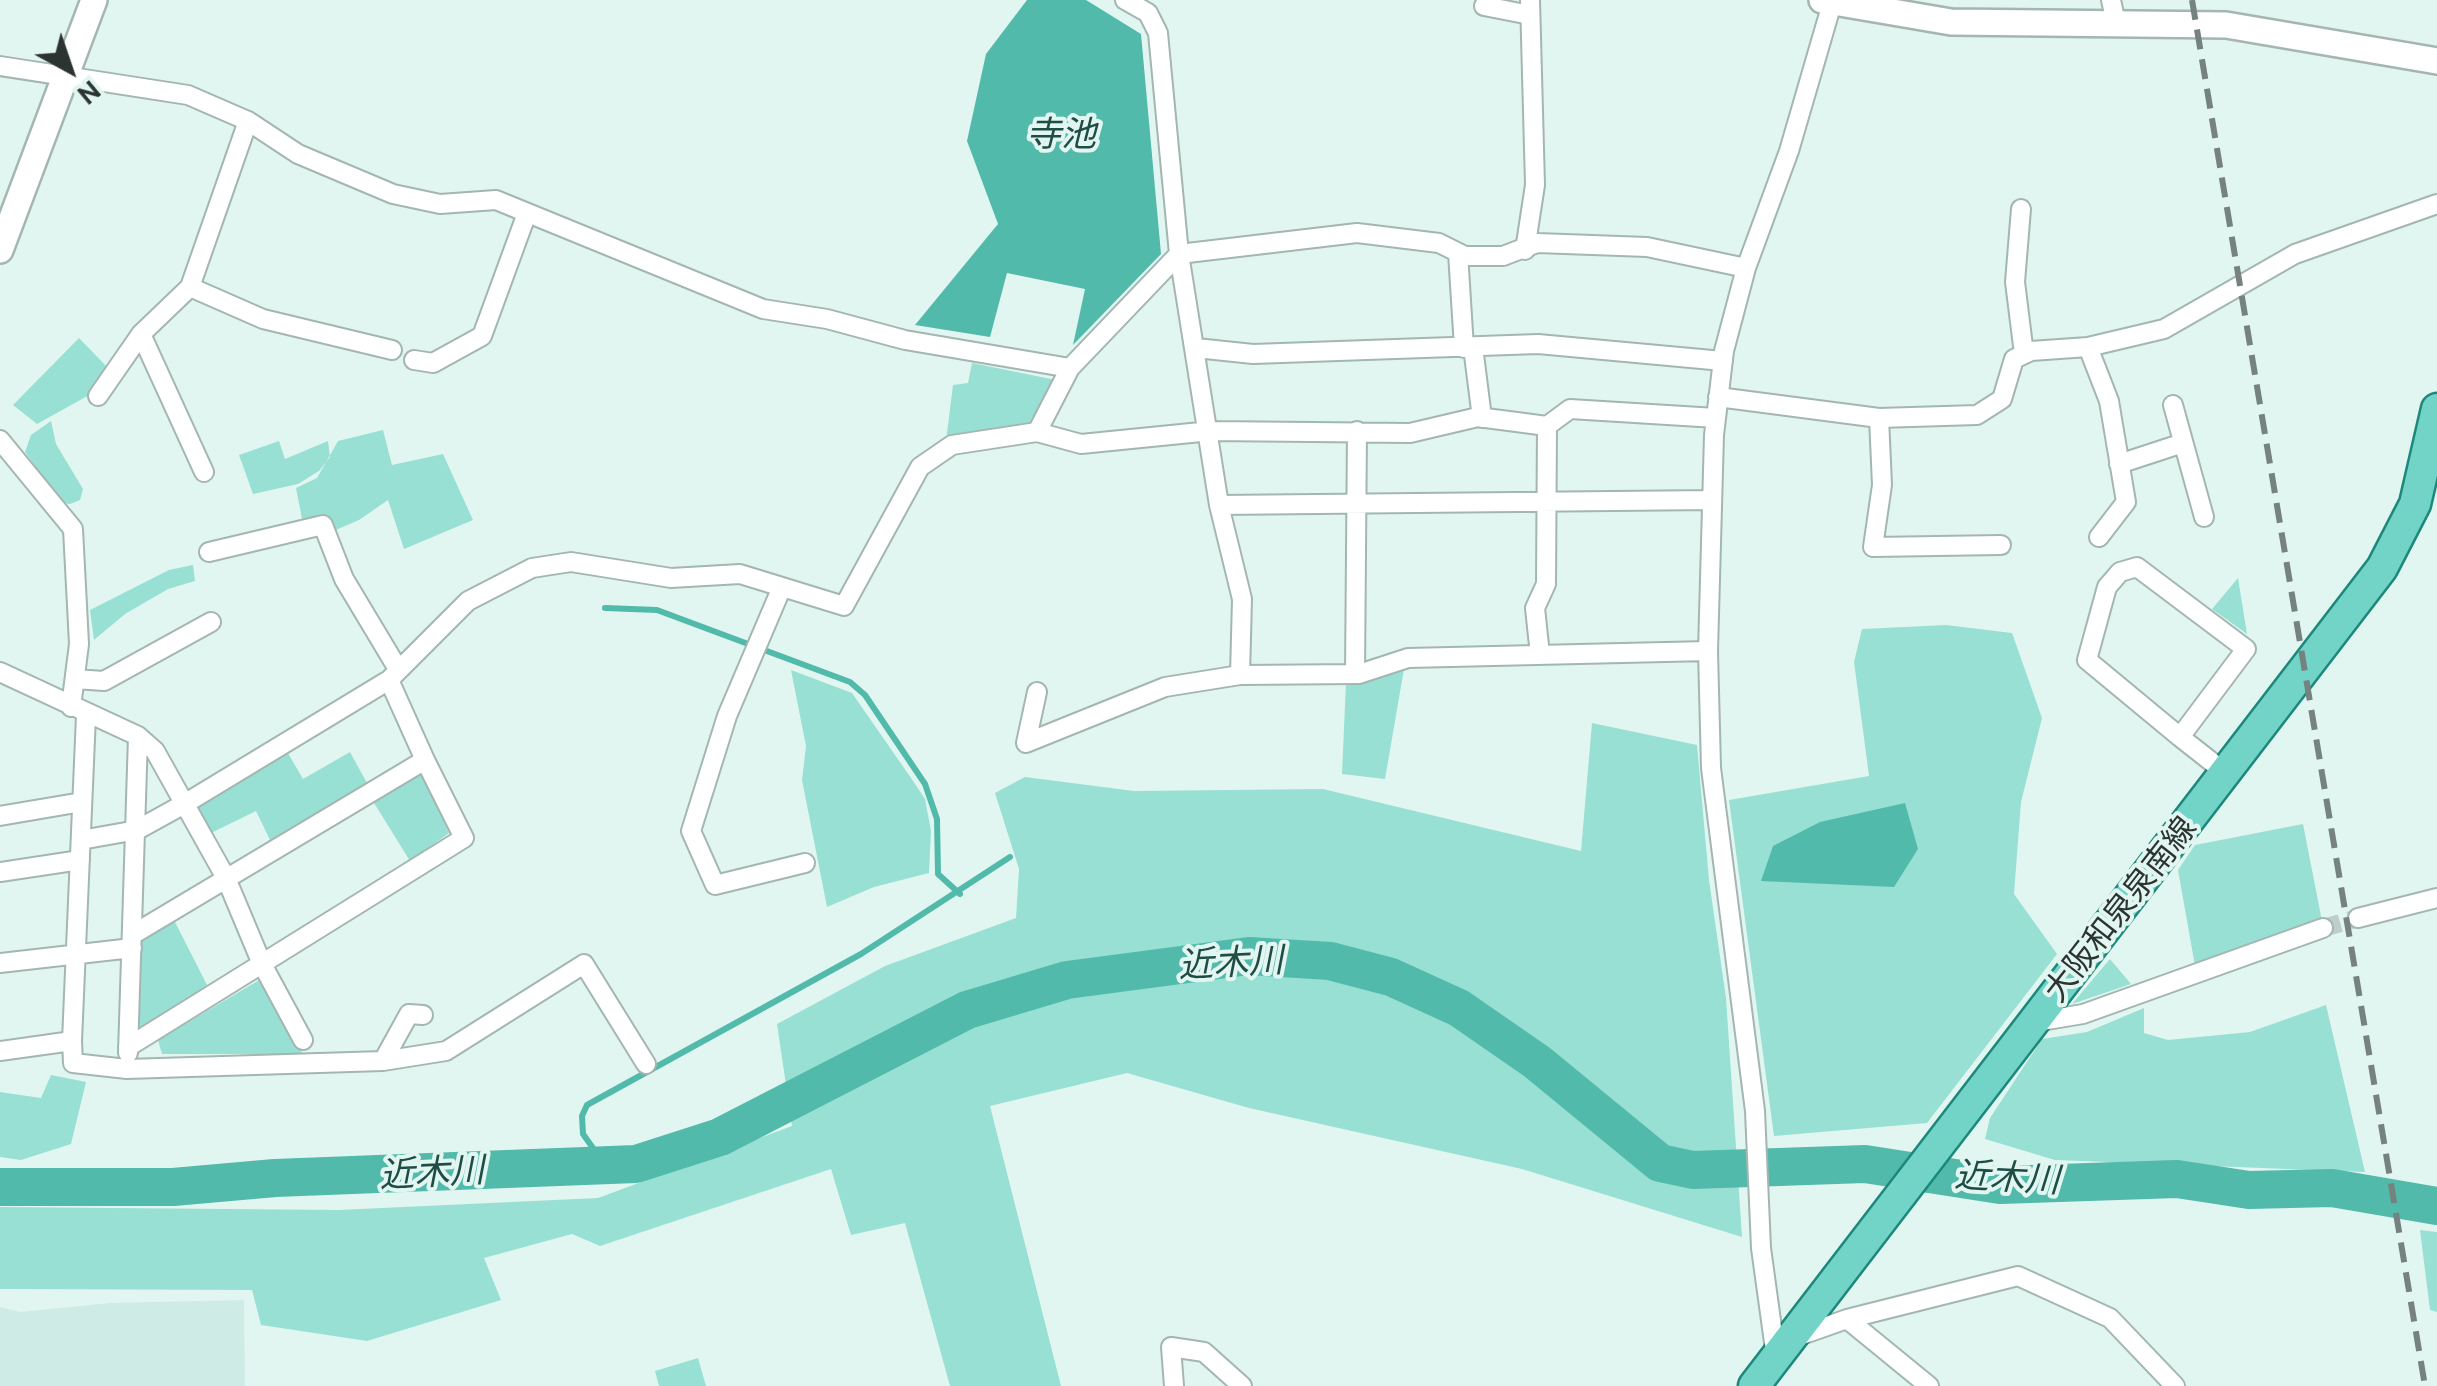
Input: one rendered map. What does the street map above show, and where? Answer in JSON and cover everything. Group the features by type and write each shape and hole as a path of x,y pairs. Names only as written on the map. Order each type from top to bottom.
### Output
{"main road":[{"path":"0,250 94,0"},
{"path":"1829,1 1951,22 2113,12 2214,24 2437,61"},
{"name":"大阪和泉泉南線","path":"1754,1386 2226,774 2394,549 2415,504 2437,409"}],"street":[{"path":"1125,0 1148,13 1158,33 1179,254 1211,431 1219,505 1242,599 1240,675"},
{"path":"1829,1 1789,151 1746,268 1723,361 1716,418 1708,651 1710,768 1755,1111 1765,1286 1784,1348 1847,1319 2018,1276 2110,1318 2174,1386"},
{"path":"1484,6 1530,7 1534,185 1526,250"},
{"path":"0,66 188,95 248,121 298,154 393,194 440,204 496,200 764,309 828,319 905,340 1070,368"},
{"path":"98,396 140,334 190,287 248,121"},
{"path":"1718,397 1879,418 1977,415 2002,399 2014,359 2024,354 2088,348 2164,330 2295,254 2437,204"},
{"path":"2021,210 2015,282 2024,354"},
{"path":"414,360 433,363 482,336 527,212"},
{"path":"1037,432 1070,368 1179,254 1357,232 1439,244 1458,253 1503,256 1537,243 1647,247 1746,268"},
{"path":"1458,253 1468,348 1482,418"},
{"path":"190,287 263,319 392,350"},
{"path":"140,334 204,472"},
{"path":"1196,348 1253,354 1371,346 1468,348 1538,344 1723,361"},
{"path":"2088,348 2109,401 2126,502 2099,538"},
{"path":"2173,405 2204,517"},
{"path":"81,840 136,830 186,803 394,674 468,601 532,568 572,562 671,578 740,574 844,606 920,466 952,445 1037,432 1081,444 1211,431 1410,433 1482,418 1547,426 1570,409 1716,418"},
{"path":"1879,418 1882,485 1872,546 2001,545"},
{"path":"1540,655 1535,608 1546,584 1547,426"},
{"path":"1355,674 1357,431"},
{"path":"0,440 73,529 80,644 75,679 82,802 72,1063 127,1069 383,1061 446,1050 584,964 646,1064"},
{"path":"2120,464 2184,443"},
{"path":"1219,505 1354,507 1712,500"},
{"path":"128,1047 464,838 426,760 394,674 344,579 323,526 209,552"},
{"path":"2180,736 2246,649 2138,567 2120,572 2107,587 2087,660 2226,774"},
{"path":"782,587 728,716 691,830 715,885 806,863"},
{"path":"75,679 104,680 211,622"},
{"path":"1037,692 1026,743 1164,687 1240,675 1355,674 1408,658 1708,651"},
{"path":"0,672 79,712 138,736 155,750 226,878 262,964 303,1040"},
{"path":"127,1069 138,736"},
{"path":"0,963 132,942 226,878 426,760"},
{"path":"0,816 82,802"},
{"path":"0,872 80,860"},
{"path":"2358,918 2437,898"},
{"path":"2035,1022 2083,1014 2323,928"},
{"path":"383,1061 409,1014 422,1015"},
{"path":"0,1051 72,1041"},
{"path":"1847,1319 1929,1386"},
{"path":"1174,1386 1171,1347 1204,1352 1242,1386"}],"shaded area":[{"path":"79,338 108,368 91,394 37,424 13,405"},
{"path":"972,363 1056,380 1028,425 946,441 953,385 968,383"},
{"path":"51,421 56,444 83,489 80,500 70,504 62,503 25,452 31,435"},
{"path":"383,430 392,465 443,454 473,520 404,549 388,500 359,520 331,532 328,517 303,524 296,488 317,478 338,441"},
{"path":"279,441 285,459 328,441 330,457 319,471 298,484 253,494 239,455"},
{"path":"193,565 195,581 168,589 125,614 94,640 90,610 169,570"},
{"path":"2238,578 2247,634 2212,609"},
{"path":"1946,625 2012,633 2042,718 2021,802 2014,894 2057,954 1927,1123 1774,1136 1729,800 1869,776 1854,662 1862,629"},
{"path":"1404,669 1385,779 1342,774 1346,682"},
{"path":"791,670 852,693 911,778 925,799 931,831 929,873 874,887 827,907 802,780 806,746"},
{"path":"1592,723 1697,745 1709,880 1726,998 1742,1237 1522,1169 1249,1108 1127,1073 990,1106 1061,1386 950,1386 905,1223 851,1235 831,1169 600,1246 572,1234 484,1258 501,1300 367,1341 261,1325 252,1290 0,1289 0,1207 339,1210 598,1198 792,1126 777,1024 885,966 1016,918 1019,869 995,793 1025,777 1134,791 1323,789 1581,851"},
{"path":"285,748 303,779 350,752 367,783 270,840 256,811 209,834 193,804"},
{"path":"416,773 422,775 449,833 410,861 371,798"},
{"path":"2303,824 2322,921 2195,966 2178,870 2195,845"},
{"path":"173,918 207,985 141,1030 134,1023 140,937"},
{"path":"2110,959 2131,984 2072,1004"},
{"path":"261,979 303,1054 162,1054 158,1040"},
{"path":"2326,1005 2365,1172 2055,1160 1985,1139 1990,1118 2042,1039 2087,1032 2144,1008 2144,1033 2168,1040 2250,1032"},
{"path":"51,1075 86,1082 71,1144 21,1160 0,1157 0,1092 41,1098"},
{"path":"2420,1230 2437,1232 2437,1312 2430,1310"},
{"path":"244,1300 245,1386 0,1386 0,1307 20,1312 110,1303"},
{"path":"698,1358 706,1386 659,1386 655,1371"}],"water":[{"name":"寺池","path":"1027,0 1086,0 1141,34 1161,254 1073,345 1085,289 1007,273 990,337 915,325 998,224 967,141 986,54"},
{"path":"1905,803 1918,849 1894,887 1761,881 1773,846 1820,822"}],"waterway":[{"path":"605,608 657,610 850,682 865,695 925,784 937,819 938,874 960,894"},
{"path":"605,1165 583,1134 582,1116 587,1105 861,954 1010,857"},
{"name":"近木川","path":"0,1187 173,1187 275,1178 636,1164 720,1137 967,1010 1067,980 1249,956 1330,961 1391,977 1459,1008 1537,1062 1660,1163 1693,1170 1865,1164 2000,1185 2177,1179 2249,1190 2332,1188 2437,1206"}],"tunnel":[{"path":"2323,928 2358,918"}],"railway":[{"path":"2192,0 2425,1386"}]}
